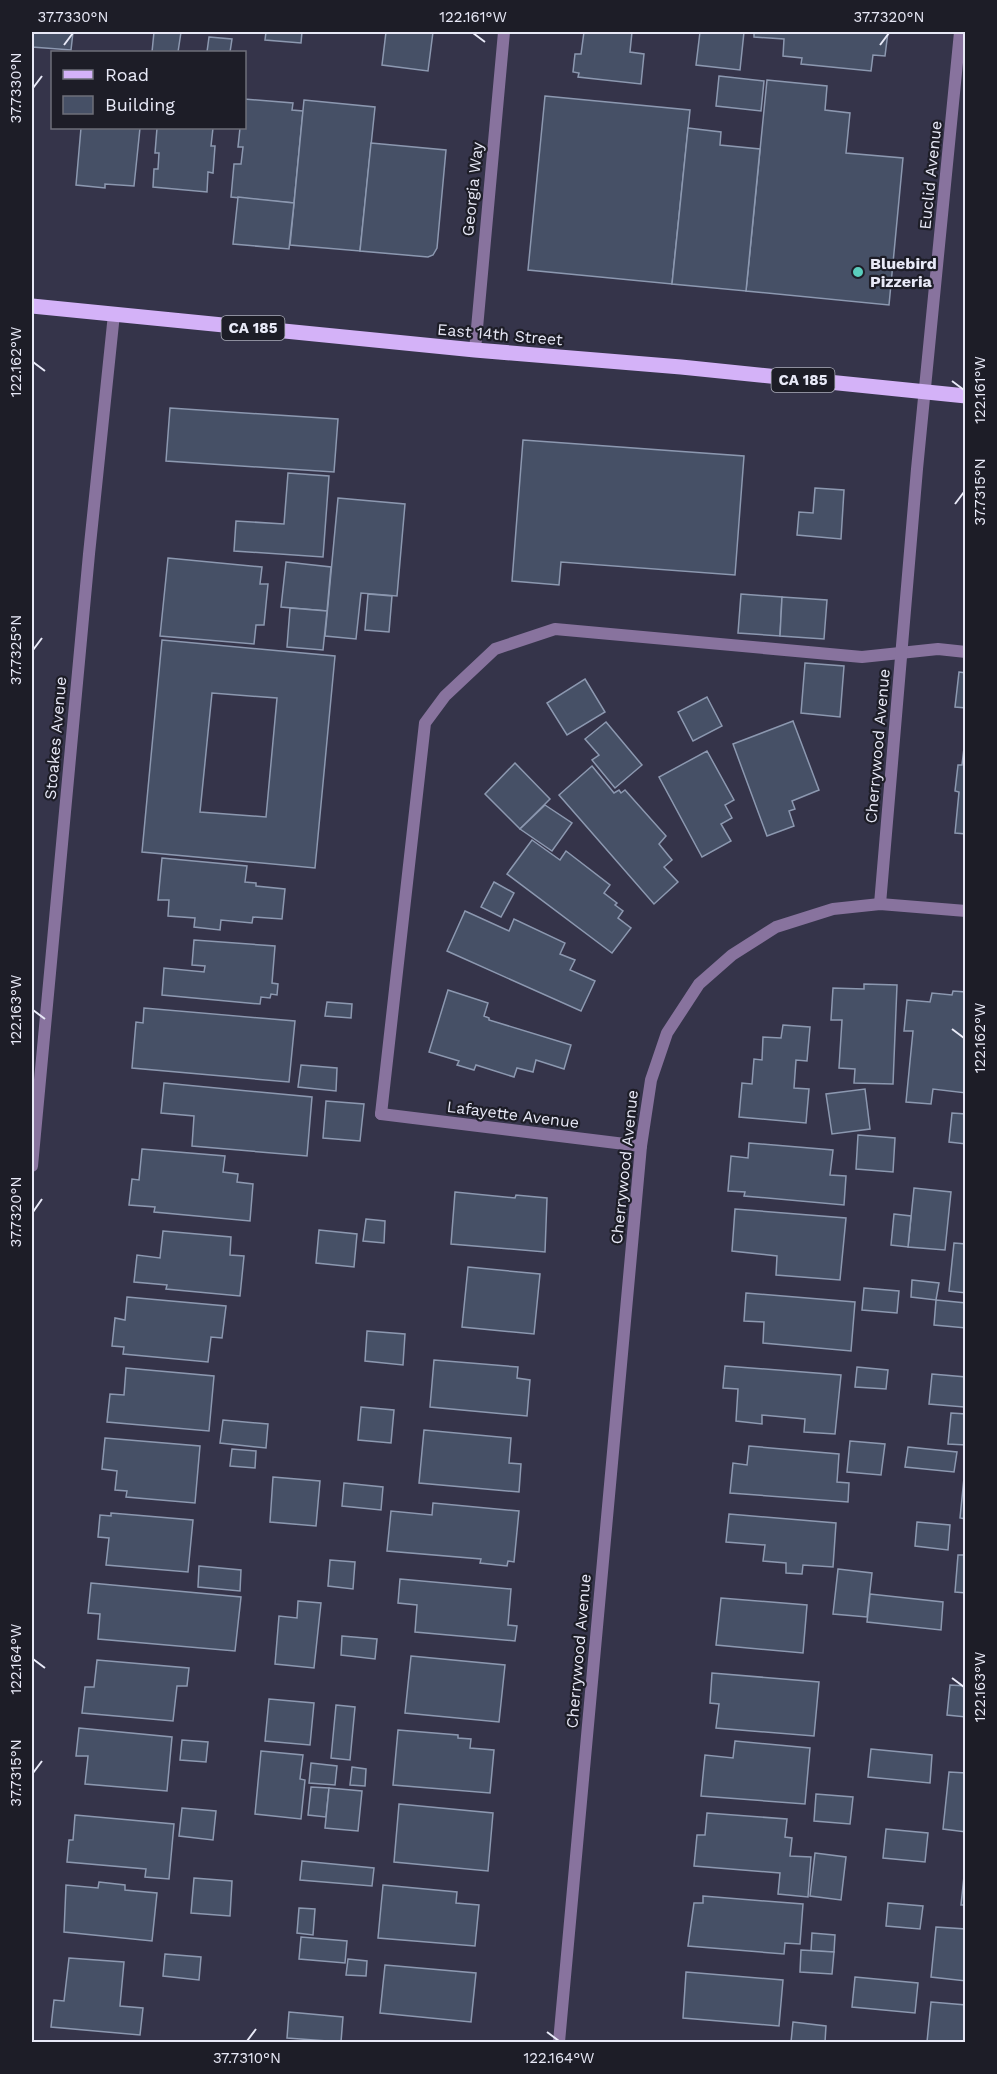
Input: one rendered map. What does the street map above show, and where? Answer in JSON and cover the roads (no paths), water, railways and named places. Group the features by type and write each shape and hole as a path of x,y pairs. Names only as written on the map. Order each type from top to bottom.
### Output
{"main road":[{"name":"East 14th Street","path":"32,306 966,396"}],"street":[{"name":"Georgia Way","path":"475,350 504,32"},
{"name":"Euclid Avenue","path":"925,393 960,32"},
{"name":"Stoakes Avenue","path":"32,1166 89,554 114,314"},
{"name":"Cherrywood Avenue","path":"559,2043 641,1146 651,1080 667,1033 699,984 732,955 776,927 833,909 880,904 925,393"},
{"name":"Lafayette Avenue","path":"641,1146 381,1114 425,723 445,696 495,649 555,629 862,657 901,651"},
{"path":"901,651 938,649 966,652"},
{"path":"880,904 966,911"}],"place":[{"name":"Bluebird Pizzeria","path":"858,272"}]}
